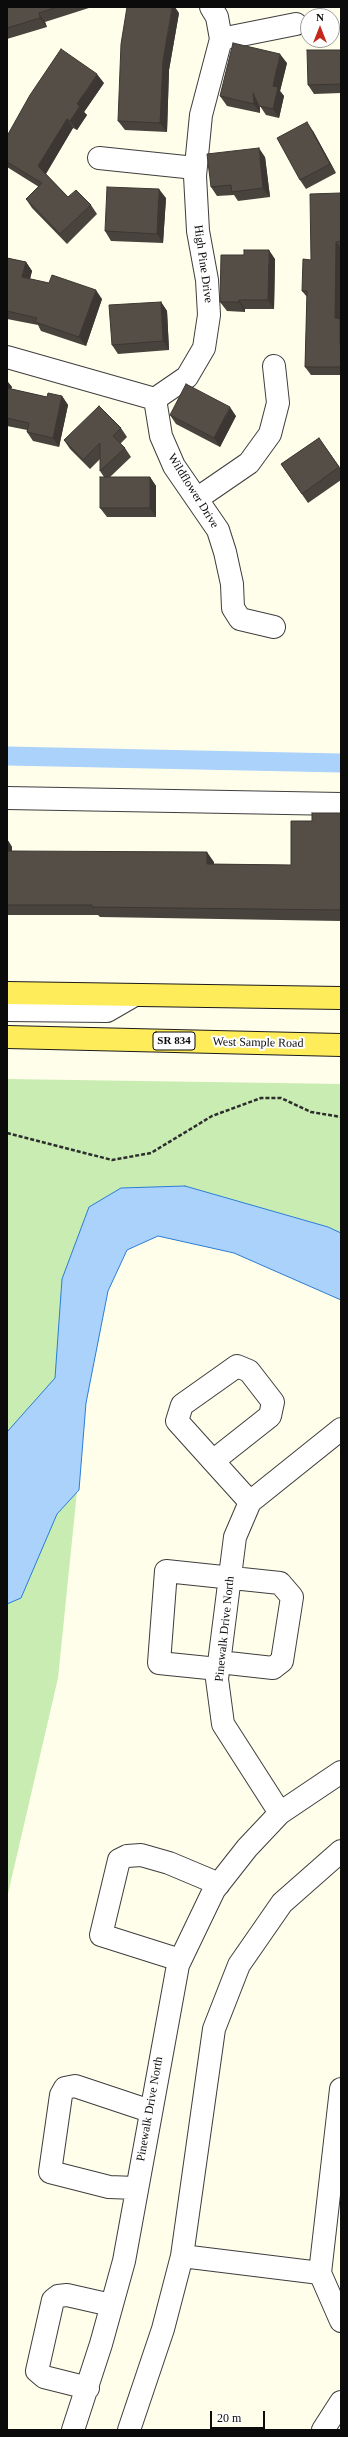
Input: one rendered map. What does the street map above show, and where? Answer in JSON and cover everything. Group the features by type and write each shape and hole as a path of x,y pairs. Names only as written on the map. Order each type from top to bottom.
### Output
{"main road":[{"path":"7,993 341,998"},
{"name":"West Sample Road","path":"7,1037 341,1045"}],"street":[{"name":"High Pine Drive","path":"155,399 188,377 204,348 209,315 207,280 198,232 195,168 201,115 221,39 217,17 211,7"},
{"path":"221,39 296,24"},
{"path":"99,158 195,168"},
{"path":"7,357 155,399"},
{"path":"198,498 249,464 270,434 278,403 274,366"},
{"name":"Wildflower Drive","path":"155,399 164,442 174,466 198,498 218,530 226,552 233,608 240,619 274,627"},
{"path":"7,798 341,804"},
{"path":"7,1010 107,1011 133,996"},
{"path":"213,1461 270,1416 272,1409 273,1402 249,1371 237,1366 182,1406 177,1421 213,1461 250,1502"},
{"name":"Pinewalk Drive North","path":"280,1813 223,1724 217,1679 235,1537 250,1502 341,1429"},
{"path":"166,1571 230,1577 280,1583 292,1597 282,1661 273,1668 159,1663 166,1571"},
{"name":"Pinewalk Drive North","path":"73,2430 88,2388 124,2261 150,2111 180,1960 219,1884 246,1848 280,1813 341,1772"},
{"path":"129,2430 163,2329 182,2256 214,2029 239,1965 282,1904 341,1851"},
{"path":"180,1960 101,1935 119,1860 127,1856 141,1855 169,1863 219,1884"},
{"path":"136,2188 109,2187 50,2172 61,2095 65,2088 75,2086 150,2111"},
{"path":"341,2089 320,2273 341,2322"},
{"path":"182,2256 320,2273"},
{"path":"88,2388 44,2377 37,2370 53,2300 58,2296 68,2295 112,2305"},
{"path":"323,2430 341,2402"}],"path":[{"path":"7,1133 112,1160 151,1152 212,1116 261,1098 281,1098 311,1112 341,1117"}],"green space":[{"path":"7,1079 341,1084 341,1300 234,1253 158,1236 127,1250 108,1290 86,1403 58,1678 7,1898"}],"water":[{"path":"185,1186 328,1227 341,1233 341,1300 234,1253 158,1236 127,1250 108,1291 86,1403 79,1490 57,1514 21,1598 7,1604 7,1432 55,1378 62,1279 89,1207 121,1188"}],"building":[{"path":"7,7 57,7 39,13 40,18 7,28"},
{"path":"127,7 172,7 163,61 160,123 118,121 121,44"},
{"path":"233,43 280,54 273,86 278,87 273,109 259,106 253,93 254,104 220,96"},
{"path":"61,49 97,74 77,104 80,106 70,121 67,119 38,166 68,197 76,190 91,205 60,234 26,199 42,183 7,162 7,136 30,95"},
{"path":"307,50 341,50 341,84 308,85"},
{"path":"307,122 330,164 300,180 277,138"},
{"path":"259,148 263,188 232,192 231,185 211,187 207,154"},
{"path":"107,187 159,189 157,234 105,231"},
{"path":"341,193 341,241 336,242 335,318 340,319 341,367 305,367 307,291 302,291 303,259 311,260 310,194"},
{"path":"244,250 269,250 268,300 239,300 239,302 220,302 221,255 244,255"},
{"path":"7,258 26,262 22,277 49,283 52,275 96,290 79,337 35,322 37,318 7,311"},
{"path":"161,302 163,341 112,345 109,305"},
{"path":"186,384 230,407 214,438 170,415"},
{"path":"7,388 47,397 48,393 62,396 53,438 27,432 29,423 7,418"},
{"path":"99,406 121,428 113,436 125,448 100,471 100,443 83,460 64,440"},
{"path":"319,438 339,467 302,494 281,464"},
{"path":"100,477 150,477 150,508 100,508"},
{"path":"312,813 341,813 341,910 92,907 92,905 7,905 7,851 207,852 207,864 291,865 291,821 312,821"}],"waterway":[{"path":"7,756 341,763"}]}
